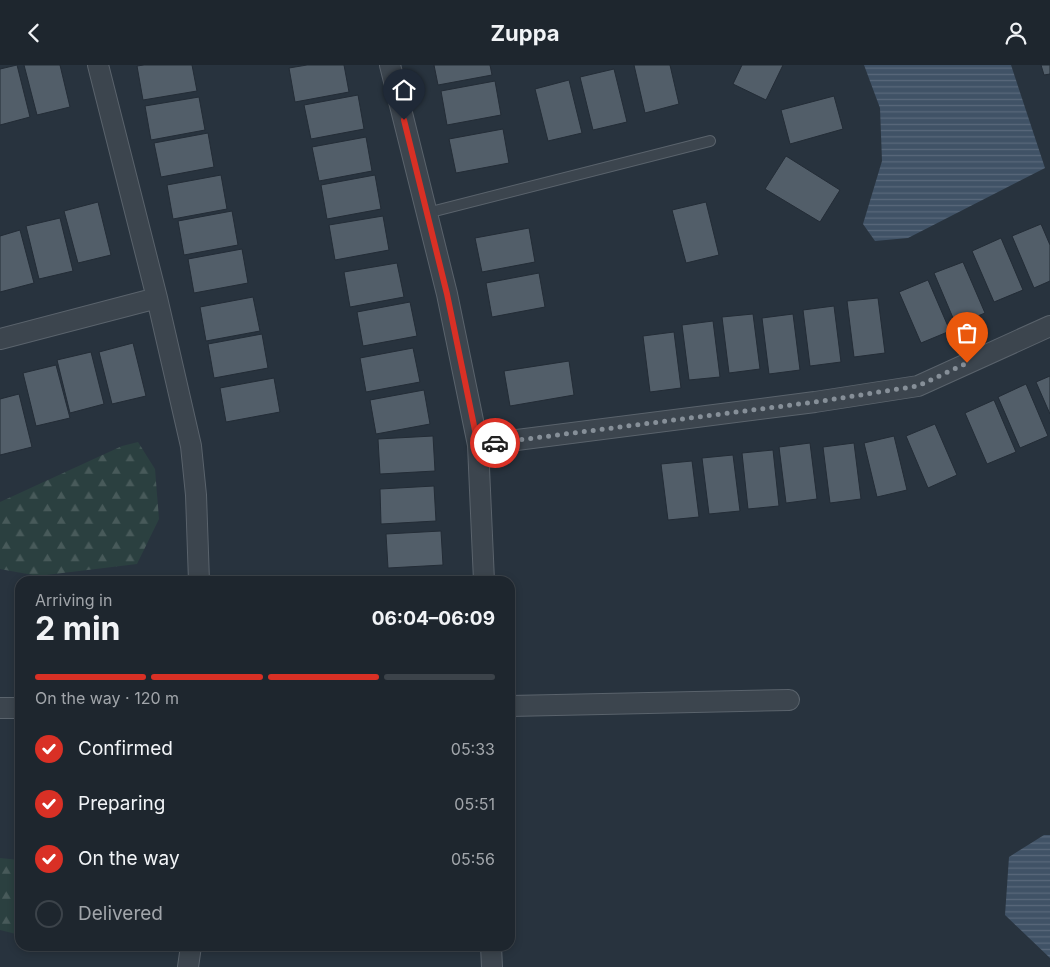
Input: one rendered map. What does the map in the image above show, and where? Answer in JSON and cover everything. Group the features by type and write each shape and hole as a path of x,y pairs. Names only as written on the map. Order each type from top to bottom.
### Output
{"street":[{"path":"98,65 158,298 191,446 196,495 199,576"},
{"path":"390,65 447,294 478,445 484,576"},
{"path":"0,339 158,298"},
{"path":"478,445 815,402 918,386 1050,326"},
{"path":"515,706 789,700"},
{"path":"0,708 15,708"},
{"path":"188,967 190,951"},
{"path":"491,951 492,967"}],"lane":[{"path":"427,213 710,141"}],"green space":[{"path":"138,442 155,469 159,519 137,564 38,576 0,569 0,502 122,446"},
{"path":"0,858 15,860 15,934 0,930"}],"water":[{"path":"864,65 1011,65 1045,168 908,238 875,241 863,224 882,161 880,108"},
{"path":"1044,835 1050,835 1050,958 1005,915 1009,857"}],"building":[{"path":"17,65 30,117 0,125 0,69"},
{"path":"24,65 60,65 70,107 37,115"},
{"path":"192,65 197,91 143,100 137,66"},
{"path":"307,65 344,65 349,92 295,102 289,68"},
{"path":"434,65 490,65 492,75 438,85"},
{"path":"634,65 670,65 679,104 645,113"},
{"path":"742,65 783,65 766,100 733,84"},
{"path":"1041,65 1050,65 1050,74 1044,75"},
{"path":"614,69 627,122 593,130 580,77"},
{"path":"569,80 582,133 548,141 535,89"},
{"path":"495,81 501,115 447,125 441,91"},
{"path":"358,95 364,129 311,139 304,105"},
{"path":"834,96 843,129 790,144 781,110"},
{"path":"199,97 205,130 151,140 145,106"},
{"path":"503,129 509,163 456,173 449,139"},
{"path":"208,133 214,167 161,177 154,143"},
{"path":"366,137 372,171 319,181 312,147"},
{"path":"786,156 840,190 820,222 765,189"},
{"path":"221,175 227,209 173,219 167,185"},
{"path":"375,175 381,209 327,219 321,185"},
{"path":"98,202 111,255 78,263 64,211"},
{"path":"706,202 719,255 686,263 672,210"},
{"path":"232,211 238,245 184,255 178,221"},
{"path":"383,216 389,250 335,260 329,225"},
{"path":"60,218 73,271 39,279 26,226"},
{"path":"1041,224 1050,245 1050,281 1034,288 1012,236"},
{"path":"529,228 535,262 482,272 475,238"},
{"path":"20,230 34,283 0,292 0,236"},
{"path":"1001,238 1023,290 994,302 972,251"},
{"path":"242,249 248,283 194,293 188,259"},
{"path":"963,262 985,313 956,325 934,273"},
{"path":"397,263 404,297 350,307 344,272"},
{"path":"539,273 545,307 492,317 486,283"},
{"path":"928,280 950,331 921,343 899,292"},
{"path":"253,297 260,331 206,341 200,307"},
{"path":"878,298 885,353 854,357 847,301"},
{"path":"410,302 417,336 363,346 357,312"},
{"path":"834,306 841,362 810,366 803,310"},
{"path":"753,314 760,369 729,373 722,317"},
{"path":"793,314 800,370 769,374 762,318"},
{"path":"713,321 720,377 689,380 682,325"},
{"path":"674,332 681,388 650,392 643,336"},
{"path":"262,334 268,368 214,378 208,344"},
{"path":"133,343 146,396 112,404 99,352"},
{"path":"413,348 420,382 366,392 360,358"},
{"path":"91,352 104,404 70,413 57,360"},
{"path":"569,361 574,395 510,406 504,371"},
{"path":"56,365 70,418 36,426 23,373"},
{"path":"1050,376 1050,414 1036,382"},
{"path":"274,378 280,412 226,422 220,388"},
{"path":"1026,384 1048,436 1020,448 998,397"},
{"path":"424,390 430,424 376,434 370,400"},
{"path":"19,394 32,447 0,455 0,399"},
{"path":"994,400 1016,452 987,464 965,413"},
{"path":"935,424 957,475 928,488 906,436"},
{"path":"433,436 435,471 380,474 378,439"},
{"path":"894,436 907,490 877,497 864,443"},
{"path":"810,443 817,499 786,503 779,447"},
{"path":"854,443 861,499 830,503 823,447"},
{"path":"773,450 779,506 748,509 742,453"},
{"path":"733,455 740,511 709,514 702,458"},
{"path":"692,461 699,517 668,520 661,464"},
{"path":"434,486 436,521 381,524 380,489"},
{"path":"441,531 443,565 388,568 386,534"}],"way so far":[{"path":"495,443 815,402 918,386 967,363"}],"route":[{"path":"404,120 447,294 478,445 495,443"}]}
